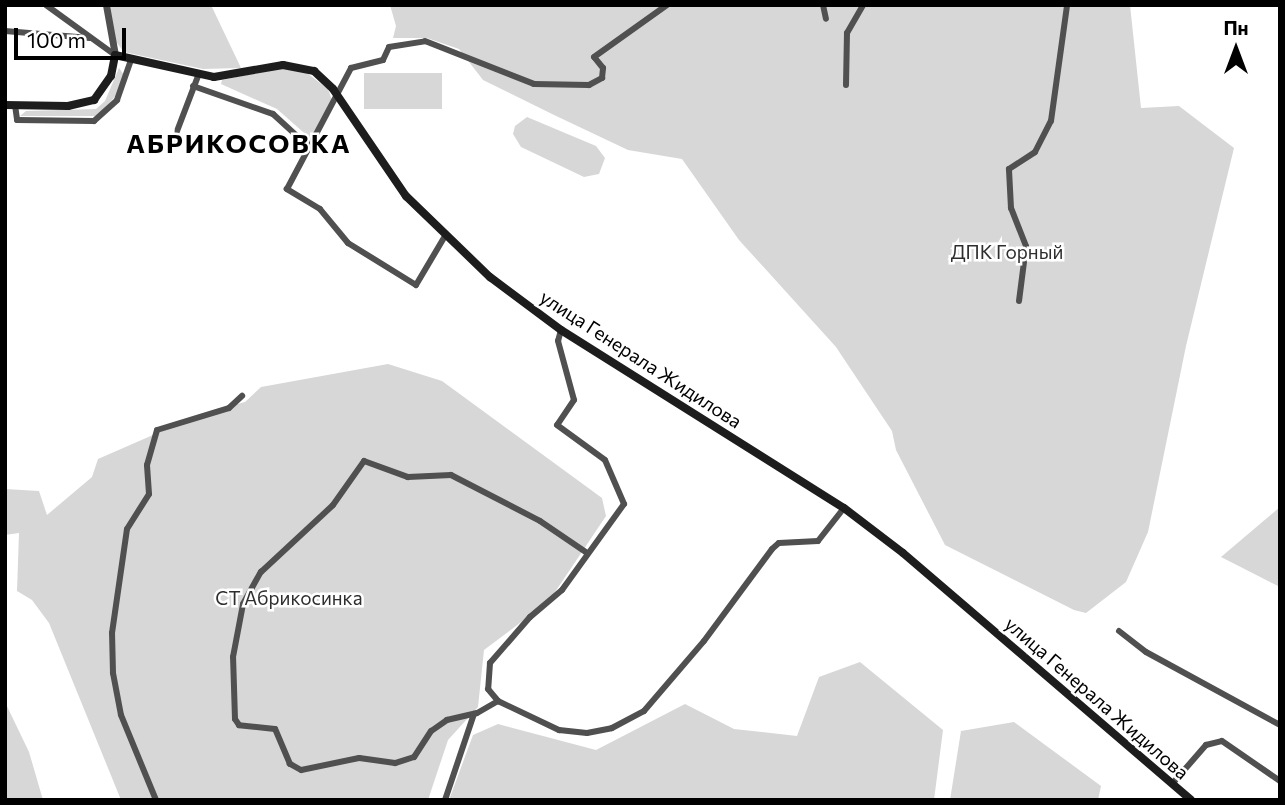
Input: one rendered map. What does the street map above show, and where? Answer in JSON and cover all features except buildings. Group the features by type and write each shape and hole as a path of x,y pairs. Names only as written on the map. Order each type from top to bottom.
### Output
{"main road":[{"name":"улица Генерала Жидилова","path":"115,55 198,76 299,66 314,71 337,95 406,196 445,236 561,330 844,508 903,553 1191,800"},
{"path":"5,105 82,105 94,100 107,84 115,55"}],"street":[{"path":"46,5 115,55"},
{"path":"106,5 115,55"},
{"path":"445,236 416,285 348,243 320,209 287,189 351,68 383,60 389,47 414,41 451,49 546,87 597,83 603,68 594,57 667,5"},
{"path":"823,5 827,19"},
{"path":"846,85 847,33 863,5"},
{"path":"1019,300 1026,246 1011,208 1009,169 1035,152 1051,121 1066,5"},
{"path":"5,30 90,38"},
{"path":"15,105 17,120 94,121 117,100 131,60"},
{"path":"174,139 198,76"},
{"path":"193,86 273,114 309,147"},
{"path":"561,330 558,341 574,400 557,425 606,460 624,504 562,590 530,617 490,663 488,689 498,701 559,730 587,733 612,728 644,711 704,641 772,549 779,543 818,541 844,508"},
{"path":"156,800 121,715 113,673 112,633 127,529 149,494 148,455 157,430 229,408 242,396"},
{"path":"498,701 474,714 447,720 431,732 420,753 407,760 395,763 359,758 320,768 296,768 278,742 275,729 239,725 235,719 234,643 251,586 333,505 364,461 408,477 451,475 540,521 587,553"},
{"path":"1119,631 1146,652 1280,725"},
{"path":"445,800 474,714"},
{"path":"1172,784 1206,745 1222,741 1280,781"}],"green space":[{"path":"110,5 211,5 241,68 203,69 124,52 113,38"},
{"name":"ДПК Горный","path":"390,5 1130,5 1141,108 1179,106 1234,148 1186,346 1148,532 1126,582 1086,613 1074,610 945,545 896,450 892,431 836,347 739,240 682,159 628,150 483,80 459,49 427,38 393,38 396,26"},
{"path":"299,67 328,89 332,100 311,139 277,109 221,84 222,80"},
{"path":"119,68 124,75 119,92 98,116 20,116 26,111 96,109 105,101"},
{"path":"364,73 442,73 442,109 364,109"},
{"path":"527,117 596,146 605,158 599,174 584,177 521,147 513,134 515,126"},
{"name":"СТ Абрикосинка","path":"388,364 442,381 602,498 606,516 549,601 484,650 478,707 448,740 428,800 121,800 49,623 32,600 17,591 19,533 5,535 5,489 39,491 47,515 92,477 98,459 201,414 245,402 261,387"},
{"path":"1280,507 1280,587 1221,557"},
{"path":"860,662 943,730 934,800 449,800 473,735 498,724 596,750 685,704 734,729 797,736 819,677"},
{"path":"5,702 29,752 43,800 5,800"},
{"path":"1014,722 1101,786 1098,800 950,800 961,731"}],"district":[{"name":"АБРИКОСОВКА","path":"239,143"}]}
